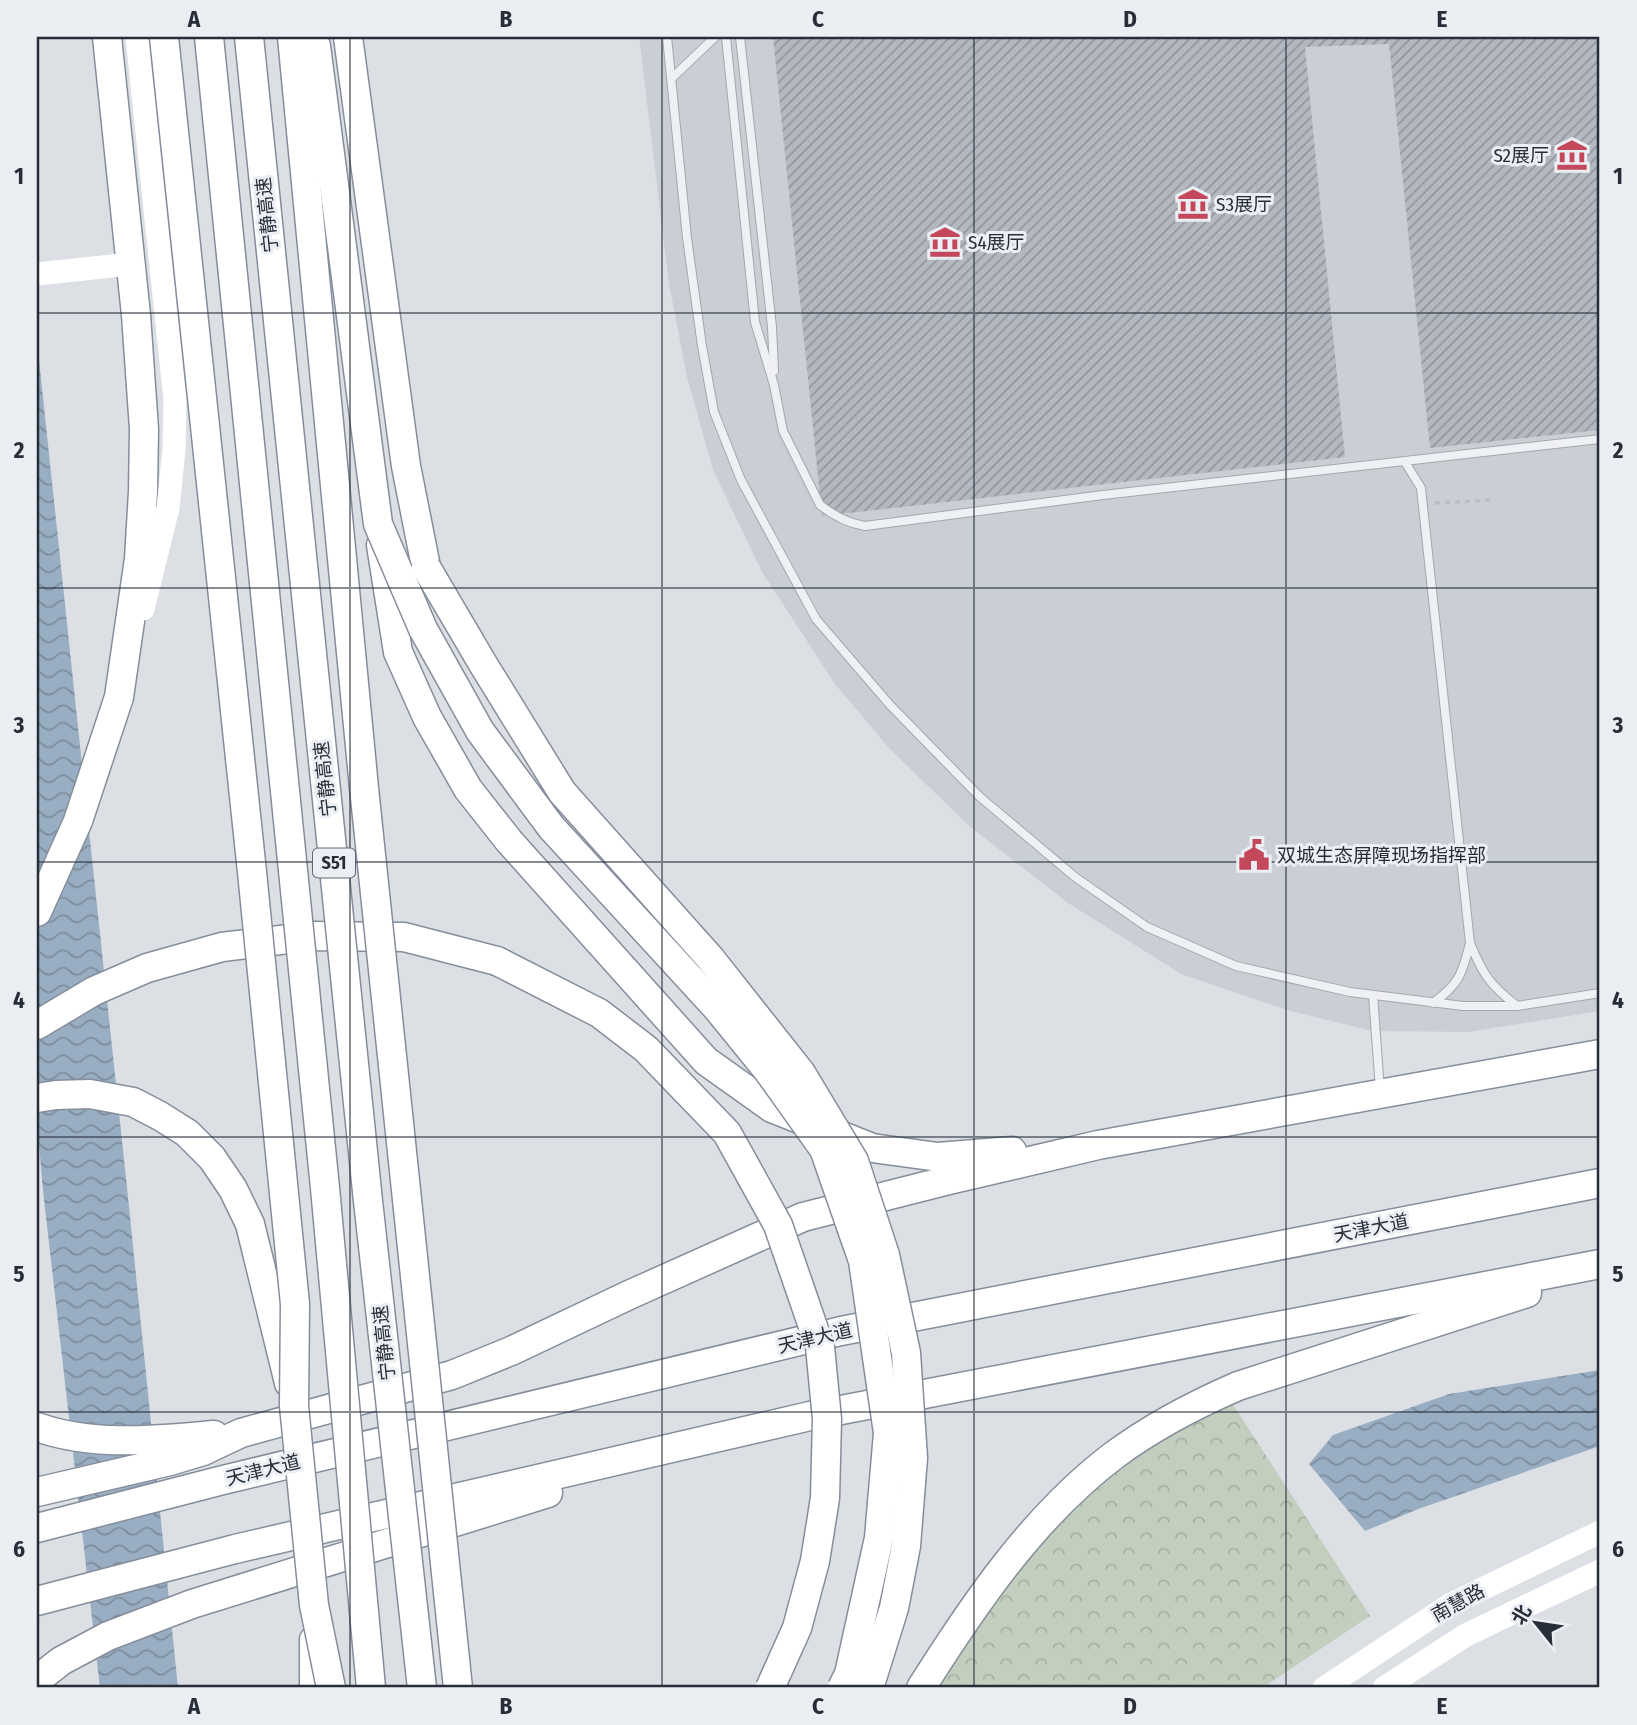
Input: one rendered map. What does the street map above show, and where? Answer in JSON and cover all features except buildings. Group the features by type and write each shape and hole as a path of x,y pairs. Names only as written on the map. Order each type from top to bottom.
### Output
{"highway":[{"path":"37,912 78,821 120,697 139,559 144,492 144,429 136,315 107,37"},
{"path":"164,37 295,1304 294,1406 314,1605 314,1688"},
{"name":"宁静高速","path":"209,37 326,1202 371,1688"},
{"name":"宁静高速","path":"249,37 370,1214 422,1688"},
{"path":"292,37 363,774 458,1688"},
{"path":"312,37 316,46 378,524 398,652 427,717 468,789 509,841 706,1061 772,1108 872,1148 938,1157 1098,1145"},
{"path":"348,37 406,466 426,567 562,792 710,958 801,1073 854,1161 885,1255 906,1353 912,1458 906,1546 894,1608 869,1688"},
{"path":"378,524 424,629 480,731 551,827 717,1008 769,1072 824,1149 863,1261 888,1433 879,1538 849,1674 842,1688"},
{"path":"37,1025 94,991 147,968 222,947 314,936 404,937 497,961 599,1013 646,1049 727,1133 778,1225 820,1347 827,1419 825,1498 815,1561 797,1628 770,1688"},
{"path":"37,1492 168,1450 242,1433 452,1375 511,1351 803,1217 1098,1145 1600,1054"},
{"path":"37,1098 90,1094 133,1102 187,1133 212,1158 233,1189 250,1224 294,1406"},
{"name":"天津大道","path":"37,1528 223,1480 841,1331 1600,1183"},
{"path":"37,1601 235,1549 810,1416 1600,1264"},
{"path":"921,1688 992,1584 1030,1535 1070,1494 1113,1456 1161,1424 1238,1386 1600,1270"},
{"path":"37,1427 85,1440 168,1450"},
{"path":"37,1680 61,1661 96,1642 192,1604 727,1435"},
{"path":"314,1605 331,1688"}],"street":[{"path":"120,697 168,508 175,400 137,37"},
{"path":"37,274 130,264"},
{"name":"南慧路","path":"1324,1688 1451,1604 1600,1532"},
{"name":"南慧路","path":"1384,1688 1466,1635 1600,1571"}],"lane":[{"path":"667,37 687,238 714,412 741,481 816,619 890,705 980,797 1075,877 1147,927 1236,966 1350,992 1463,1006 1517,1006 1600,993"},
{"path":"671,78 715,37"},
{"path":"726,37 755,323 774,385 783,430 820,505 831,514 852,524 864,526 1103,495 1600,439"},
{"path":"740,37 772,327 774,385"},
{"path":"1405,462 1421,488 1469,943 1459,979 1450,991 1433,1003"},
{"path":"1469,943 1480,968 1497,990 1517,1006"},
{"path":"1373,995 1380,1094"}],"path":[{"path":"1423,504 1492,499"}],"shaded area":[{"path":"639,37 1600,37 1600,1011 1468,1032 1372,1031 1287,1010 1181,974 1068,903 968,825 889,748 835,684 762,572 713,470 687,377 669,284"}],"green space":[{"path":"1230,1400 1370,1616 1262,1688 937,1688 1035,1544 1126,1462"}],"water":[{"path":"37,341 178,1688 100,1688 43,1191 37,1120"},
{"path":"1600,1370 1600,1446 1421,1508 1365,1531 1309,1464 1333,1435 1449,1394"}],"place":[{"name":"S2展厅","path":"1572,155"},
{"name":"S3展厅","path":"1193,204"},
{"name":"S4展厅","path":"945,242"},
{"name":"双城生态屏障现场指挥部","path":"1254,855"}]}
